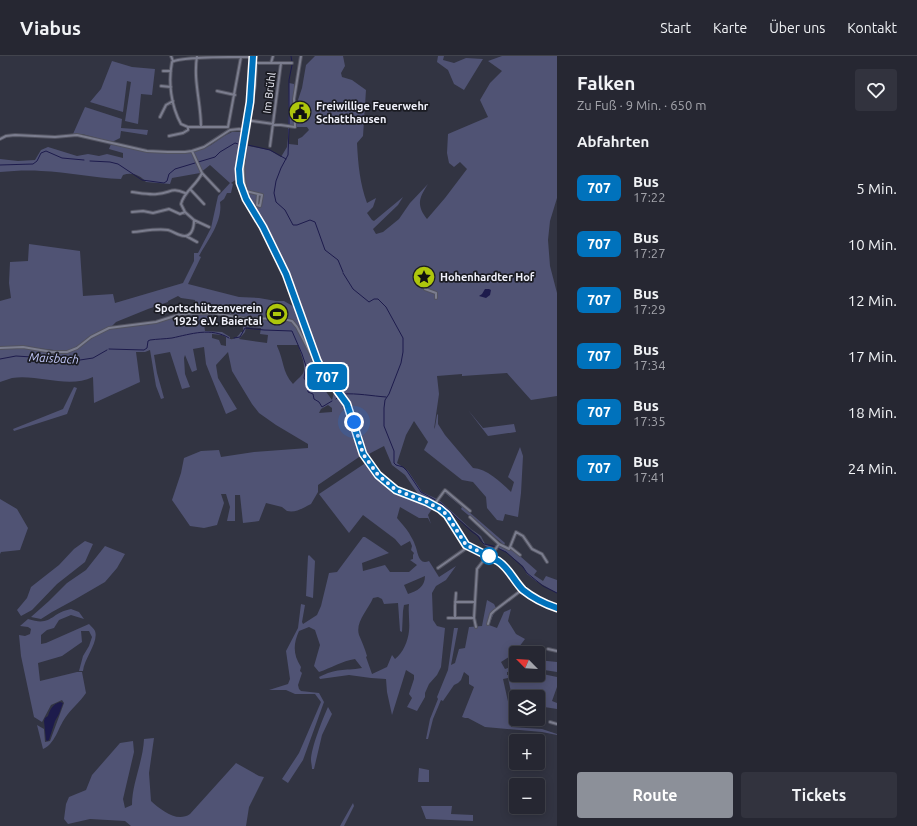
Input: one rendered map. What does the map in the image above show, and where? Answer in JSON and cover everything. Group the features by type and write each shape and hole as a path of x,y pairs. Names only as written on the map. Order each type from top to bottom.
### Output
{"main road":[{"path":"253,56 254,63 248,121 244,130 239,169 240,183 243,193 270,240 286,274 317,360 322,370 347,404 362,451 378,475 391,486 396,490 434,505 447,515 468,547 502,563 523,589 539,600 557,608"}],"street":[{"path":"172,56 171,87 173,101 181,124 188,127 228,127"},
{"path":"173,61 196,57 253,56"},
{"path":"271,63 273,56"},
{"path":"274,124 295,127 294,99 300,56"},
{"path":"196,57 195,77 201,111 201,127"},
{"path":"230,130 228,127 241,57"},
{"name":"Im Brühl","path":"254,63 292,63"},
{"name":"Im Brühl","path":"270,146 281,63"},
{"path":"163,71 171,71"},
{"path":"162,86 171,87"},
{"path":"217,91 235,95"},
{"path":"160,117 166,105 173,101"},
{"path":"248,121 243,179 246,191 258,194 262,195 260,206 257,204 258,194"},
{"name":"Im Brühl","path":"248,121 274,124"},
{"path":"169,136 183,133 188,130 188,127"},
{"path":"0,139 6,136 15,135 55,138 79,135 141,150 168,152 192,151 204,147 230,130 244,130"},
{"path":"192,151 202,173 219,191"},
{"path":"202,173 199,180 185,193 181,204 185,212 194,220 209,226"},
{"path":"190,189 204,204"},
{"path":"132,192 157,194 171,190 185,193"},
{"path":"132,212 142,211 153,213 169,209 180,214 185,212"},
{"path":"186,236 192,232 194,228 194,220"},
{"path":"133,232 169,230 197,242"},
{"path":"426,289 432,290 436,293 436,298"},
{"path":"0,348 23,347 52,352 67,352 76,348 91,337 110,328 156,322 184,314 212,313 242,318 292,321 297,326 314,360 317,360"},
{"path":"434,505 445,490 470,511"},
{"path":"470,517 498,544 509,549 510,548 520,555"},
{"path":"510,548 516,532 523,536 532,549 542,554 547,562"},
{"path":"476,627 474,618 476,602 476,571 484,560 490,557 498,544"},
{"path":"438,568 468,547"},
{"path":"488,624 491,614 523,589"},
{"path":"455,618 456,593"},
{"path":"455,602 476,602"},
{"path":"448,618 474,618"},
{"path":"548,649 557,651"},
{"path":"550,722 557,724"}],"shaded area":[{"path":"315,56 343,56 345,66 341,73 342,77 352,80 366,90 363,136 357,143 360,174 367,203 376,198 373,207 367,213 374,221 403,197 398,205 373,229 376,234 383,232 399,219 410,203 428,184 422,193 420,202 421,210 427,219 467,169 460,162 454,167 449,163 447,153 448,134 488,117 480,100 490,83 502,71 488,61 502,56 557,56 557,198 550,221 548,240 550,266 557,293 557,396 531,400 507,373 437,376 439,394 434,429 438,414 438,424 445,435 473,468 489,473 511,492 514,482 508,477 520,447 523,456 518,517 505,514 503,521 497,520 487,508 486,497 473,482 462,480 424,450 428,442 414,421 406,435 397,463 408,471 422,492 437,499 434,503 420,497 405,475 392,465 384,446 365,456 345,395 319,362 277,249 247,198 240,177 243,145 269,150 281,157 287,147 289,83 294,84 294,124 293,127 289,128 289,144 298,145 298,139 309,130 307,127 297,127 297,120 309,116 304,113 298,100 302,88 306,65"},
{"path":"438,56 444,56 443,60 454,63 466,58 483,59 464,90 454,84 448,70 437,62"},
{"path":"112,61 132,67 155,69 152,95 141,94 138,124 125,121 131,82 127,81 123,112 90,102 101,89"},
{"path":"85,107 122,119 121,128 148,130 147,135 121,131 120,138 112,142 82,134 73,134"},
{"path":"232,132 241,132 239,140 237,179 231,183 233,184 231,193 227,193 224,199 220,202 217,223 199,256 201,257 188,284 239,297 284,301 296,308 308,338 303,335 297,325 296,327 310,353 312,361 317,363 344,403 349,413 362,455 318,485 318,492 311,504 296,511 287,511 282,507 266,503 259,521 243,523 240,495 235,495 235,521 227,521 230,507 226,494 221,494 224,503 217,525 204,528 190,526 172,500 181,473 184,458 201,451 219,450 221,457 254,452 308,448 308,444 259,413 232,371 228,352 216,365 218,378 237,409 226,414 206,364 204,347 193,349 197,370 192,372 185,355 185,374 190,387 182,389 170,352 154,355 164,398 161,399 156,386 150,350 145,352 136,352 140,382 94,403 93,377 74,382 22,377 12,378 0,382 0,349 23,348 67,353 80,346 90,338 109,329 158,322 180,315 211,314 210,324 204,324 205,331 222,332 230,337 230,339 233,339 243,332 243,319 287,319 242,317 214,312 197,312 195,300 181,298 178,296 168,302 116,322 112,326 90,336 75,348 69,351 62,351 20,346 0,347 0,301 11,298 9,283 10,262 28,261 29,244 80,251 83,296 113,294 115,303 183,283 194,261 194,253 198,253 211,228 218,196 230,183 210,165 200,173 172,178 170,184 146,182 133,174 123,175 121,179 41,171 0,172 0,159 18,161 35,160 41,150 48,147 77,156 88,154 99,156 107,154 123,158 123,153 109,149 111,144 155,153 192,153 211,145","holes":["246,327 261,328 260,334 268,335 267,343 239,339 245,332","212,334 226,337 226,346 221,345 219,340 212,338","298,345 303,360 304,371 293,384 287,375 277,346","322,386 330,386 334,392 332,400","328,405 332,408 332,412 319,413 321,409"]},
{"path":"485,289 491,290 490,295 486,298 479,296 482,294"},
{"path":"74,387 77,388 67,414 14,431 13,429 63,409"},
{"path":"468,410 483,428 514,424 516,432 488,436"},
{"path":"367,462 380,478 391,488 434,506 428,515 431,524 428,518 419,518 400,507 397,518 409,533 421,560 425,562 429,561 439,577 456,566 446,580 436,586 432,593 433,620 437,626 445,628 441,667 437,675 429,684 425,697 417,711 407,707 412,698 409,694 414,675 406,670 392,715 386,679 349,675 320,679 319,677 331,672 362,668 355,659 319,672 314,666 320,645 315,630 309,627 299,631 295,645 295,654 302,673 298,685 299,689 301,691 319,693 324,702 303,760 288,783 282,779 299,753 321,702 315,694 295,694 286,690 269,690 288,684 290,679 286,651 298,628 301,604 305,605 302,622 303,624 317,615 321,606 329,573 337,572 363,537 389,553 362,563 363,571 385,565 390,572 409,572 417,565 410,560 413,559 414,553 411,550 412,546 410,541 401,546 395,539 363,515 349,533 319,494","holes":["425,576 422,586 408,594 404,585","378,597 382,599 384,604 398,603 400,631 402,632 404,605 409,604 409,631 408,639 400,654 395,659 392,655 387,667 372,674 358,630 360,621 373,598"]},
{"path":"446,492 505,543 504,545 461,509 462,507 445,493"},
{"path":"0,499 17,509 28,528 20,550 1,552 0,554"},
{"path":"439,500 481,536 485,544 495,548 489,548 484,545 479,536 439,503"},
{"path":"85,541 93,544 85,562 57,584 32,610 21,616 17,610 27,598 31,587 59,565 74,549"},
{"path":"499,545 510,550 512,549 537,571 534,575 543,581 546,576 557,580 557,593 527,574 523,566 506,552 498,548"},
{"path":"105,546 125,554 117,568 105,582 41,619 31,617 67,583 86,570"},
{"path":"309,555 315,561 313,598 306,596"},
{"path":"487,600 494,604 497,610 494,613 489,625 497,628 504,612 511,609 508,621 516,634 525,639 520,646 509,646 509,657 501,662 505,669 509,668 507,675 509,675 509,682 545,682 545,674 557,677 557,687 552,701 557,703 557,709 545,707 545,690 511,690 508,678 503,679 509,706 509,726 542,729 557,735 542,732 485,727 468,718 462,717 474,687 469,684 469,676 464,672 461,680 454,685 443,701 441,700 433,719 428,739 426,739 430,719 438,699 437,697 448,670 454,628 458,628 451,665 455,663 459,649 465,648 469,627 482,626"},
{"path":"71,609 79,612 84,619 71,615 59,620 54,628 47,630 41,635 41,644 89,624 95,630 96,635 83,671 79,671 83,656 92,637 89,631 81,631 82,642 62,656 38,663 40,681 82,672 86,693 65,718 51,743 43,749 37,725 44,729 45,742 50,741 64,703 62,700 51,705 42,722 34,717 21,656 19,635 25,636 30,634 31,629 20,626 28,619 36,621 47,620 59,613"},
{"path":"545,661 557,662 557,672 545,670"},
{"path":"60,702 63,703 49,740 47,741 44,721 45,718 48,716 54,705"},
{"path":"328,707 332,714 322,735 314,769 312,769 311,760 313,748 320,725"},
{"path":"154,738 149,773 151,801 169,814 180,817 190,814 236,763 259,776 264,777 249,807 246,826 131,826 125,821 90,819 68,824 64,819 66,804 69,797 86,790 92,775 120,743 133,741 134,752 123,799 125,808 132,805 132,797 142,756 144,739"},
{"path":"419,768 429,770 429,782 418,782"},
{"path":"353,803 354,806 344,826 340,826"},
{"path":"421,806 452,806 451,814 473,815 473,821 426,819"}],"waterway":[{"path":"291,56 292,62"},
{"path":"289,125 289,80 292,65"},
{"path":"289,129 288,155 276,181 274,193 276,202 285,210 293,225 310,220 315,222 325,250 338,260 343,272"},
{"path":"90,161 118,164 142,180 164,183 167,181 169,174 175,169 215,157 220,152 235,143 238,144"},
{"path":"248,145 270,150 286,159"},
{"path":"0,165 33,164 37,161 41,153 46,151 62,158 84,160"},
{"path":"343,273 353,289 369,302 374,299 378,299 386,307 403,338 401,363 389,394 385,400 384,408 384,426 394,451 394,463 403,467 407,471 421,492 441,503 478,536 484,544 506,552 523,567 527,573 543,586 557,593"},
{"name":"Maisbach","path":"234,338 240,337 245,328 292,331 306,366 304,378 308,384 308,392 313,394 314,399 319,402 322,407 332,401"},
{"name":"Maisbach","path":"109,349 144,350 147,348 148,341 150,340 172,338 201,332 215,333 229,338"},
{"name":"Maisbach","path":"0,359 16,356 80,360 93,358 107,350"},
{"name":"Maisbach","path":"343,394 386,397"},
{"name":"Maisbach","path":"336,399 340,395"}],"bus line":[{"name":"707","path":"253,56 250,102 240,152 239,175 241,187 246,199 274,247 286,274 317,360 322,370 339,390 347,404 363,454 378,475 396,490 434,505 440,509 447,515 468,547 503,564 523,589 546,604 557,608"}],"place":[{"name":"Freiwillige Feuerwehr Schatthausen","path":"300,112"},
{"name":"Hohenhardter Hof","path":"424,277"},
{"name":"Sportschützenverein 1925 e.V. Baiertal","path":"277,314"}],"route":[{"path":"354,422 363,454 378,475 396,490 434,505 440,509 447,515 468,547 490,557 489,556"}]}
